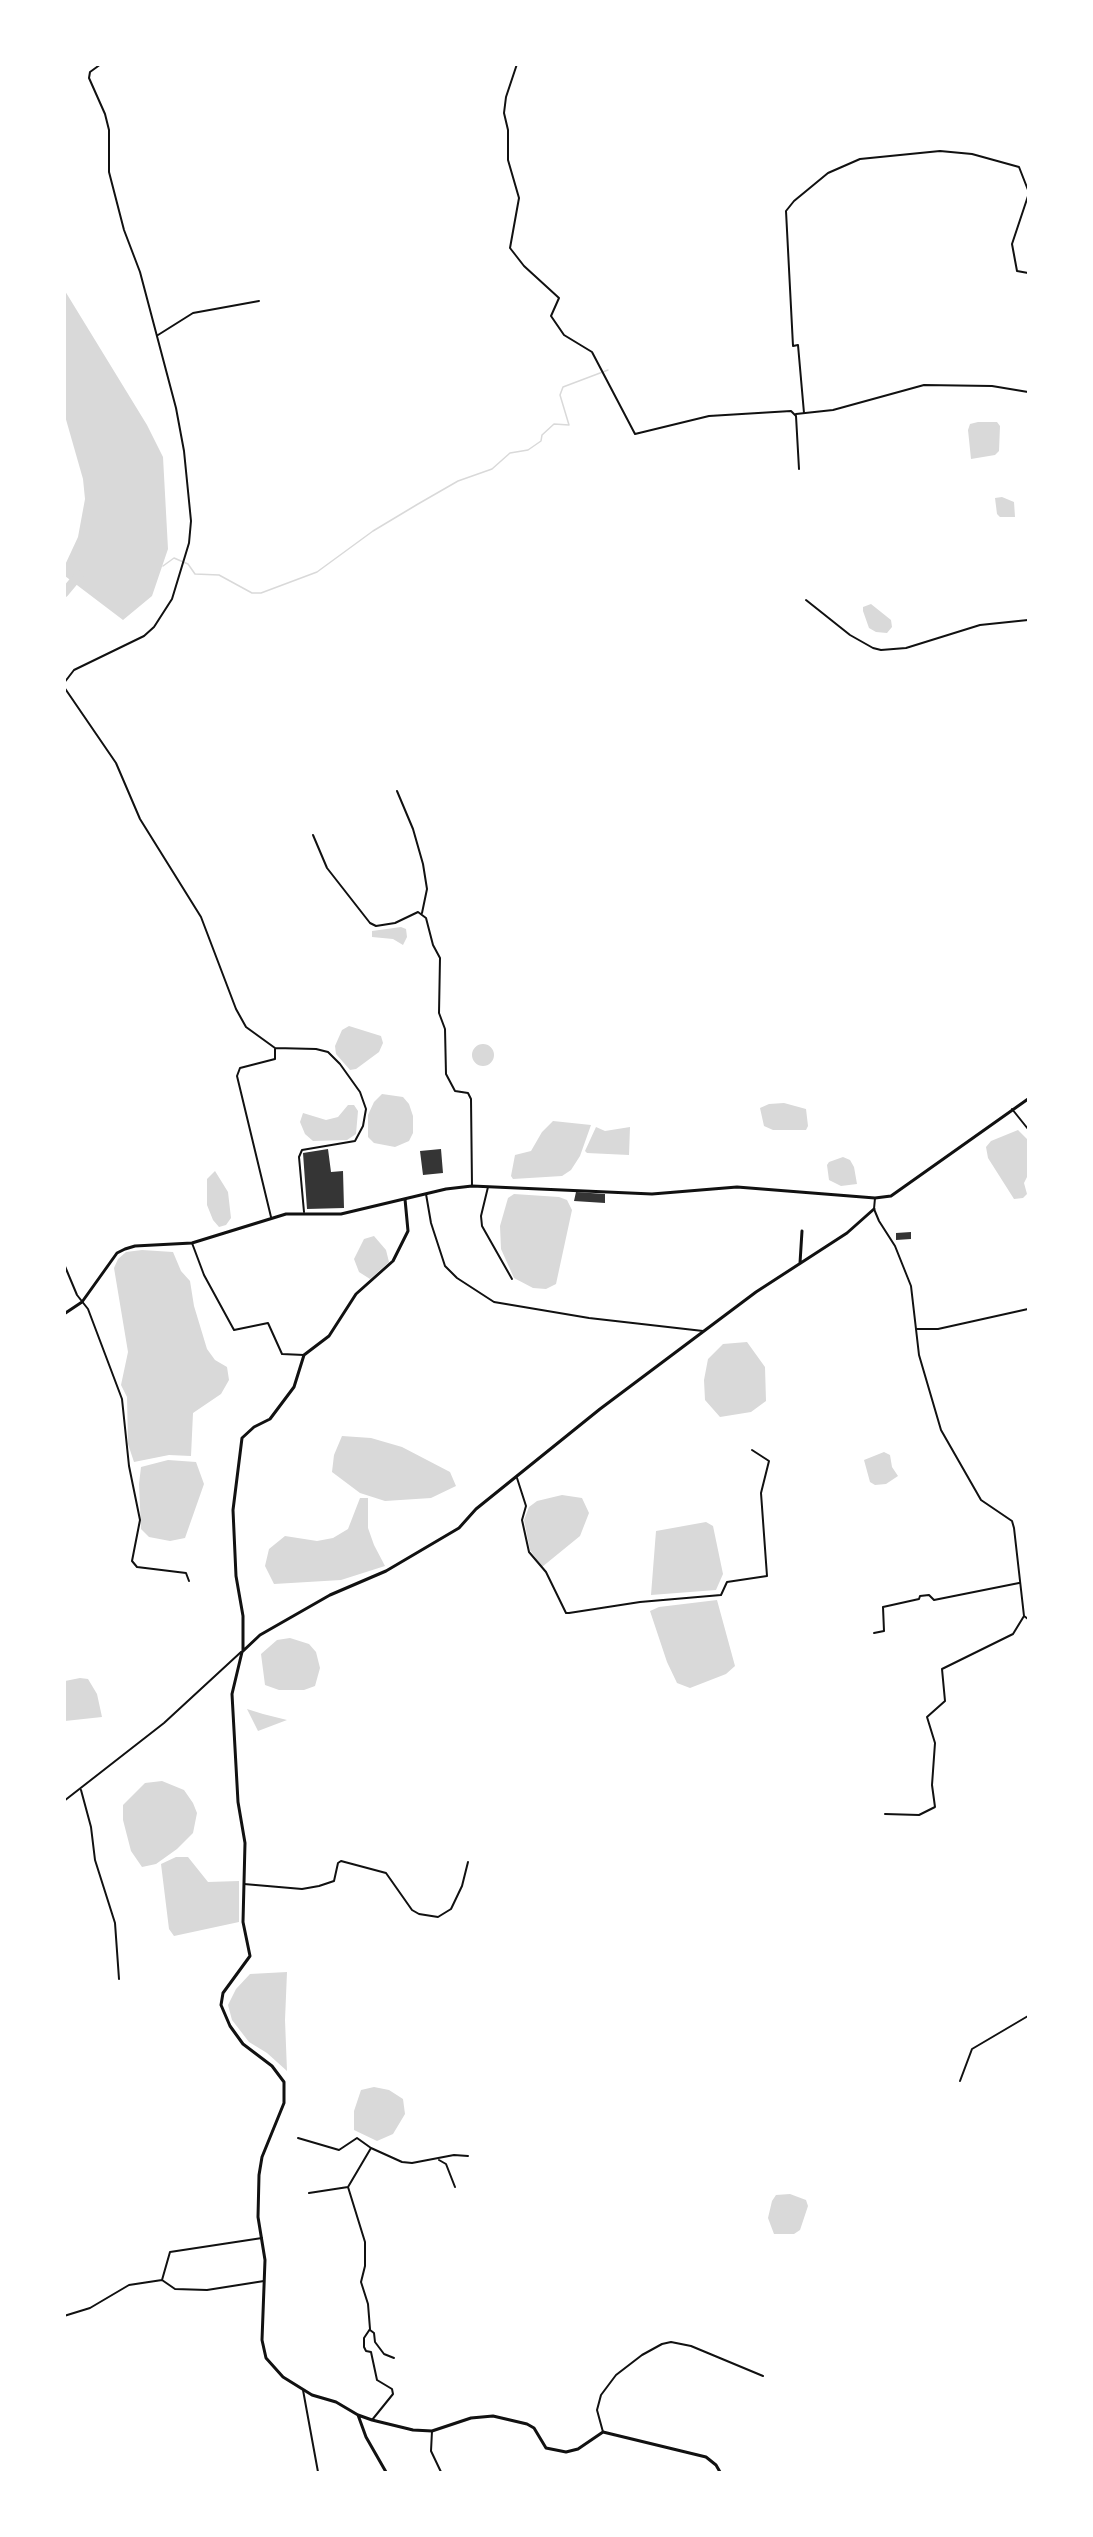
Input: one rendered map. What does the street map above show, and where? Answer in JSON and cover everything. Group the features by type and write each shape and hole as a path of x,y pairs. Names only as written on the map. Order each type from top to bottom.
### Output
{"street":[{"path":"101,64 90,72 88,78 105,114 109,130 109,172 158,335 178,417 190,501 189,543 169,605 154,627 144,636 74,670 64,685 104,741 140,819 201,917 246,1027 275,1048 316,1049 328,1052 348,1074 366,1109 363,1126 355,1141 302,1150 299,1157 304,1212"},
{"path":"517,64 506,97 504,113 508,130 508,160 519,198 510,248 524,266 560,298 551,316 564,335 592,352 635,434 709,416 780,410 796,414 833,410 924,385 992,386 1029,392"},
{"path":"804,413 798,345 793,346 786,222 786,211 794,201 828,173 860,159 940,151 972,154 1019,167 1029,190"},
{"path":"1029,196 1012,244 1017,271 1029,273"},
{"path":"158,335 192,313 259,301"},
{"path":"796,414 799,469"},
{"path":"806,600 850,635 881,650 906,648 980,625 1029,620"},
{"path":"397,791 413,829 423,864 427,889 422,913 440,958 439,1013 445,1029 446,1074 455,1091 468,1093 471,1099 472,1186"},
{"path":"313,835 327,868 370,923 376,926 395,923 418,912 422,913"},
{"path":"271,1217 237,1076 240,1068 275,1059 275,1048"},
{"path":"64,1314 82,1302 117,1253 135,1246 192,1243 271,1217 304,1212 341,1214 472,1186 652,1194 737,1187 875,1197 891,1196 1029,1099"},
{"path":"1012,1109 1029,1129"},
{"path":"488,1187 481,1216 482,1226 512,1279"},
{"path":"426,1194 431,1223 445,1266 457,1278 494,1302 589,1318 703,1331"},
{"path":"875,1197 874,1209 896,1246 912,1286 920,1355 941,1430 981,1500 1012,1521 1024,1616 1013,1634 942,1669 945,1701 927,1717 935,1743 932,1785 935,1807 919,1815 885,1814"},
{"path":"405,1199 408,1231 393,1260 356,1294 329,1336 304,1355 289,1395 270,1419 245,1432 238,1454 233,1510 236,1576 243,1616 243,1651 232,1699 238,1802 245,1843 243,1922 250,1956 223,1993 220,2005 230,2026 243,2044 272,2066 284,2082 284,2103 262,2157 259,2175 257,2203 262,2238 264,2281 263,2352 271,2365 303,2390 336,2402 372,2420 413,2430 432,2431 471,2418 493,2416 527,2424 534,2428 546,2448 566,2452 578,2448 603,2432 706,2457 716,2465 720,2472"},
{"path":"64,1801 164,1723 260,1635 330,1595 386,1571 459,1528 476,1509 600,1409 703,1331 847,1233 874,1209"},
{"path":"800,1263 802,1232"},
{"path":"192,1243 204,1275 234,1330 268,1323 282,1354 304,1355"},
{"path":"64,1264 111,1365 122,1398 129,1466 140,1520 132,1562 137,1567 186,1573 189,1581"},
{"path":"916,1329 938,1329 1029,1309"},
{"path":"517,1478 526,1506 522,1520 529,1552 546,1572 566,1613 640,1602 721,1595 727,1582 767,1576 760,1492 769,1461 752,1450"},
{"path":"874,1633 884,1631 883,1607 919,1599 920,1596 929,1595 934,1600 942,1599 1019,1583"},
{"path":"1024,1616 1029,1619"},
{"path":"81,1790 91,1827 95,1860 115,1923 119,1979"},
{"path":"244,1884 296,1889 319,1886 334,1881 338,1863 341,1861 386,1873 412,1910 419,1914 438,1917 452,1909 462,1886 468,1862"},
{"path":"960,2081 972,2049 1029,2016"},
{"path":"298,2138 339,2150 357,2138 371,2148 402,2162 439,2160 454,2155 468,2156"},
{"path":"371,2148 348,2187 365,2242 365,2266 361,2282 368,2304 370,2330 364,2338 364,2347 366,2351 371,2352 373,2374 377,2380 392,2389 393,2394 372,2420"},
{"path":"439,2160 446,2164 455,2187"},
{"path":"309,2193 348,2187"},
{"path":"162,2280 170,2252 262,2238"},
{"path":"64,2316 90,2308 129,2285 162,2280 175,2289 207,2290 264,2281"},
{"path":"370,2330 374,2333 375,2342 384,2354 394,2358"},
{"path":"603,2432 597,2410 601,2394 616,2375 642,2355 663,2344 671,2342 691,2346 764,2376"},
{"path":"303,2390 318,2472"},
{"path":"358,2415 366,2437 386,2472"},
{"path":"432,2431 431,2451 441,2472"}],"shaded area":[{"path":"65,291 147,425 163,457 168,549 152,596 123,620 65,576 65,565 78,537 85,499 83,479 65,416"},
{"path":"997,422 1000,426 999,451 995,455 971,459 968,430 970,424"},
{"path":"1002,497 1014,502 1015,517 1000,517 997,514 995,498"},
{"path":"871,604 891,620 892,627 887,633 876,632 869,628 863,607"},
{"path":"401,927 406,929 407,937 403,945 393,939 372,937 372,931"},
{"path":"349,1026 381,1036 383,1043 379,1052 356,1069 350,1070 336,1054 335,1046 342,1030"},
{"path":"483,1044 491,1047 494,1055 491,1063 483,1066 475,1063 472,1055 475,1047"},
{"path":"382,1094 403,1097 409,1104 413,1116 413,1133 409,1141 395,1147 374,1143 368,1137 368,1115 374,1102"},
{"path":"784,1103 806,1109 808,1126 806,1130 773,1130 764,1126 760,1108 769,1104"},
{"path":"348,1105 354,1105 358,1111 356,1134 347,1140 313,1141 305,1134 300,1122 303,1113 326,1120 338,1117"},
{"path":"553,1121 591,1125 580,1156 571,1170 562,1176 513,1179 511,1176 515,1155 531,1151 542,1132"},
{"path":"596,1127 605,1131 630,1127 629,1155 587,1153 585,1151"},
{"path":"1018,1130 1028,1140 1028,1175 1024,1183 1027,1194 1023,1198 1014,1199 988,1158 986,1147 991,1141"},
{"path":"843,1157 850,1160 854,1167 857,1184 841,1186 829,1180 827,1165"},
{"path":"215,1171 228,1192 231,1218 226,1225 219,1227 213,1220 207,1205 207,1179"},
{"path":"514,1194 559,1197 567,1200 572,1210 556,1284 546,1289 533,1288 514,1278 501,1249 500,1226 508,1198"},
{"path":"374,1236 386,1250 389,1262 370,1279 359,1272 354,1259 364,1239"},
{"path":"142,1250 173,1252 181,1271 190,1281 194,1306 207,1349 215,1360 227,1367 229,1380 221,1394 193,1413 191,1456 169,1455 134,1462 128,1444 127,1397 121,1385 128,1352 114,1268 118,1259 126,1252"},
{"path":"747,1342 765,1367 766,1401 751,1412 720,1417 705,1400 704,1380 708,1359 723,1344"},
{"path":"342,1436 371,1438 402,1447 450,1472 456,1486 431,1498 385,1501 360,1493 332,1472 334,1455"},
{"path":"884,1452 890,1455 892,1467 898,1476 886,1484 875,1485 870,1482 864,1460"},
{"path":"168,1460 196,1462 204,1484 185,1538 170,1541 149,1537 141,1529 139,1484 141,1467"},
{"path":"562,1495 582,1498 589,1513 580,1536 542,1567 530,1550 524,1520 529,1507 537,1501"},
{"path":"360,1498 368,1498 368,1528 385,1566 341,1580 274,1584 265,1566 269,1549 285,1536 317,1541 333,1538 348,1529"},
{"path":"706,1522 713,1526 723,1574 716,1590 651,1595 656,1531"},
{"path":"717,1600 735,1666 726,1674 690,1688 677,1683 667,1662 650,1611 659,1607"},
{"path":"290,1638 309,1644 316,1652 320,1668 315,1686 304,1690 279,1690 265,1685 261,1654 277,1640"},
{"path":"88,1679 97,1694 102,1717 65,1721 65,1681"},
{"path":"247,1709 263,1714 287,1720 258,1731"},
{"path":"162,1781 184,1790 193,1803 197,1813 193,1833 177,1849 156,1864 142,1867 131,1851 123,1820 123,1805 145,1783"},
{"path":"176,1857 188,1857 208,1882 239,1881 239,1922 174,1936 169,1929 161,1864"},
{"path":"287,1972 285,2020 287,2071 267,2053 249,2042 232,2020 228,2005 236,1989 250,1974"},
{"path":"374,2087 389,2090 403,2099 405,2114 393,2134 377,2141 354,2130 354,2111 361,2090"},
{"path":"790,2194 806,2200 808,2206 800,2230 794,2234 774,2234 768,2218 772,2201 776,2195"}],"building":[{"path":"328,1149 331,1172 343,1171 344,1208 307,1209 303,1153"},
{"path":"441,1149 443,1173 423,1175 420,1151"},
{"path":"576,1192 605,1194 605,1203 574,1201"},
{"path":"911,1232 911,1239 896,1240 896,1233"}],"waterway":[{"path":"163,566 174,558 188,564 195,574 219,575 252,593 261,593 317,572 373,531 418,504 458,481 492,469 510,453 528,450 541,441 542,435 554,424 569,425 560,395 563,387 608,370"},
{"path":"64,593 79,575"}]}
